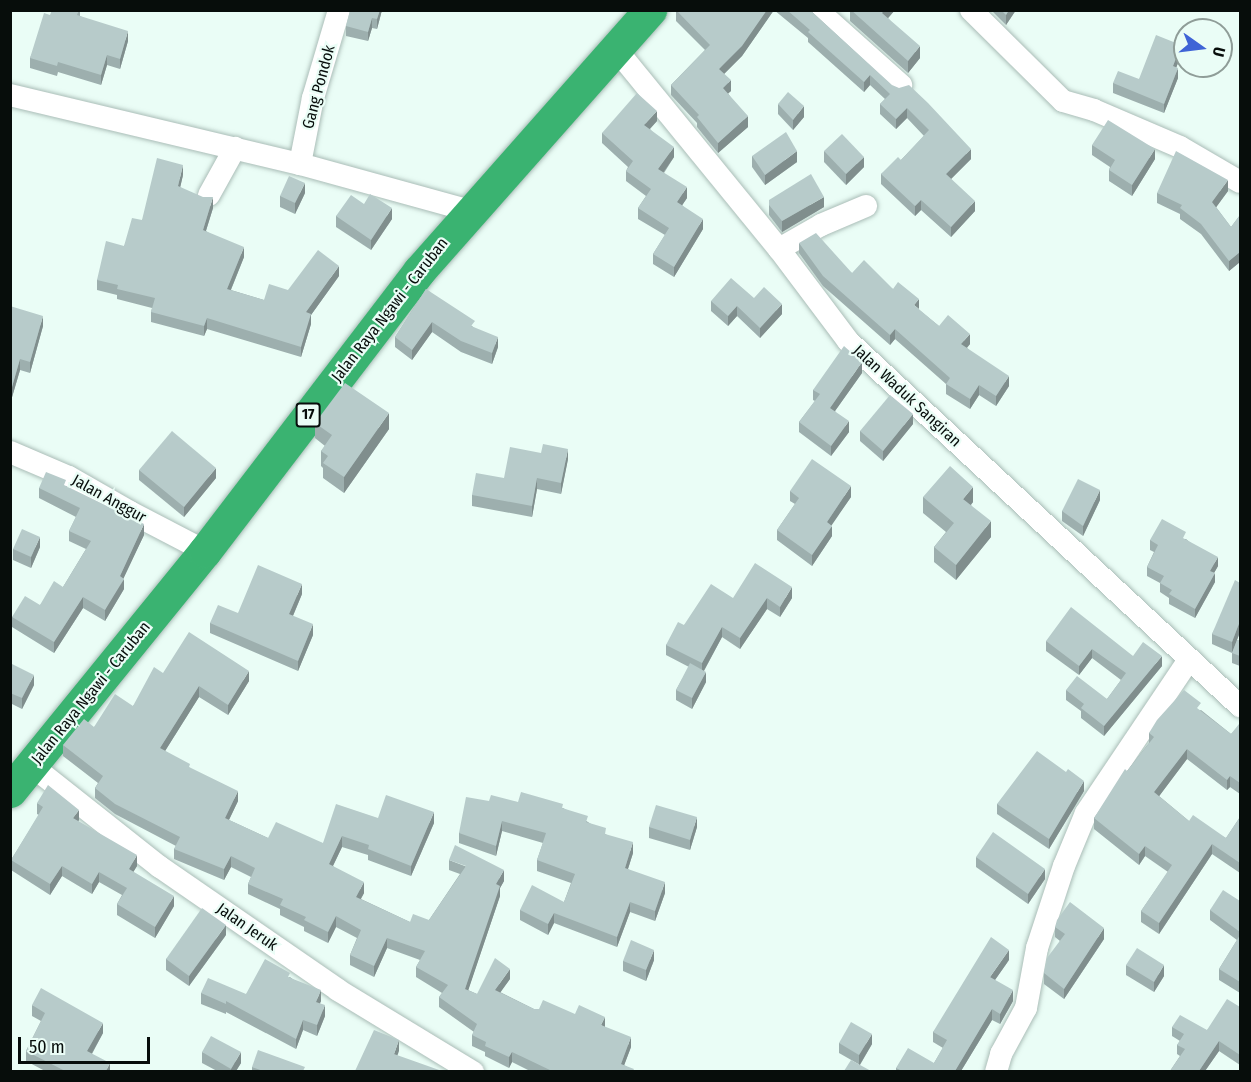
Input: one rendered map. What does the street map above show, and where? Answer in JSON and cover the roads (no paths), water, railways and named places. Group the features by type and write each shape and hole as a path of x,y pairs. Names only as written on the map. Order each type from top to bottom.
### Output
{"highway":[{"name":"Jalan Raya Ngawi - Caruban","path":"10,791 205,551 419,271 650,10"}],"street":[{"name":"Gang Pondok","path":"300,164 313,98 339,10"},
{"path":"817,10 901,85"},
{"path":"971,10 1063,101 1094,110 1180,147 1240,182"},
{"name":"Jalan Waduk Sangiran","path":"615,48 778,249 848,341 1188,661 1240,706"},
{"path":"10,95 300,164 471,211"},
{"path":"209,195 235,148"},
{"path":"778,249 821,225 866,206"},
{"name":"Jalan Anggur","path":"10,452 69,477 205,551"},
{"path":"996,1071 1001,1054 1026,1008 1037,948 1064,866 1086,813 1188,661"},
{"name":"Jalan Jeruk","path":"32,766 160,867 338,990 403,1032 473,1071"}]}
